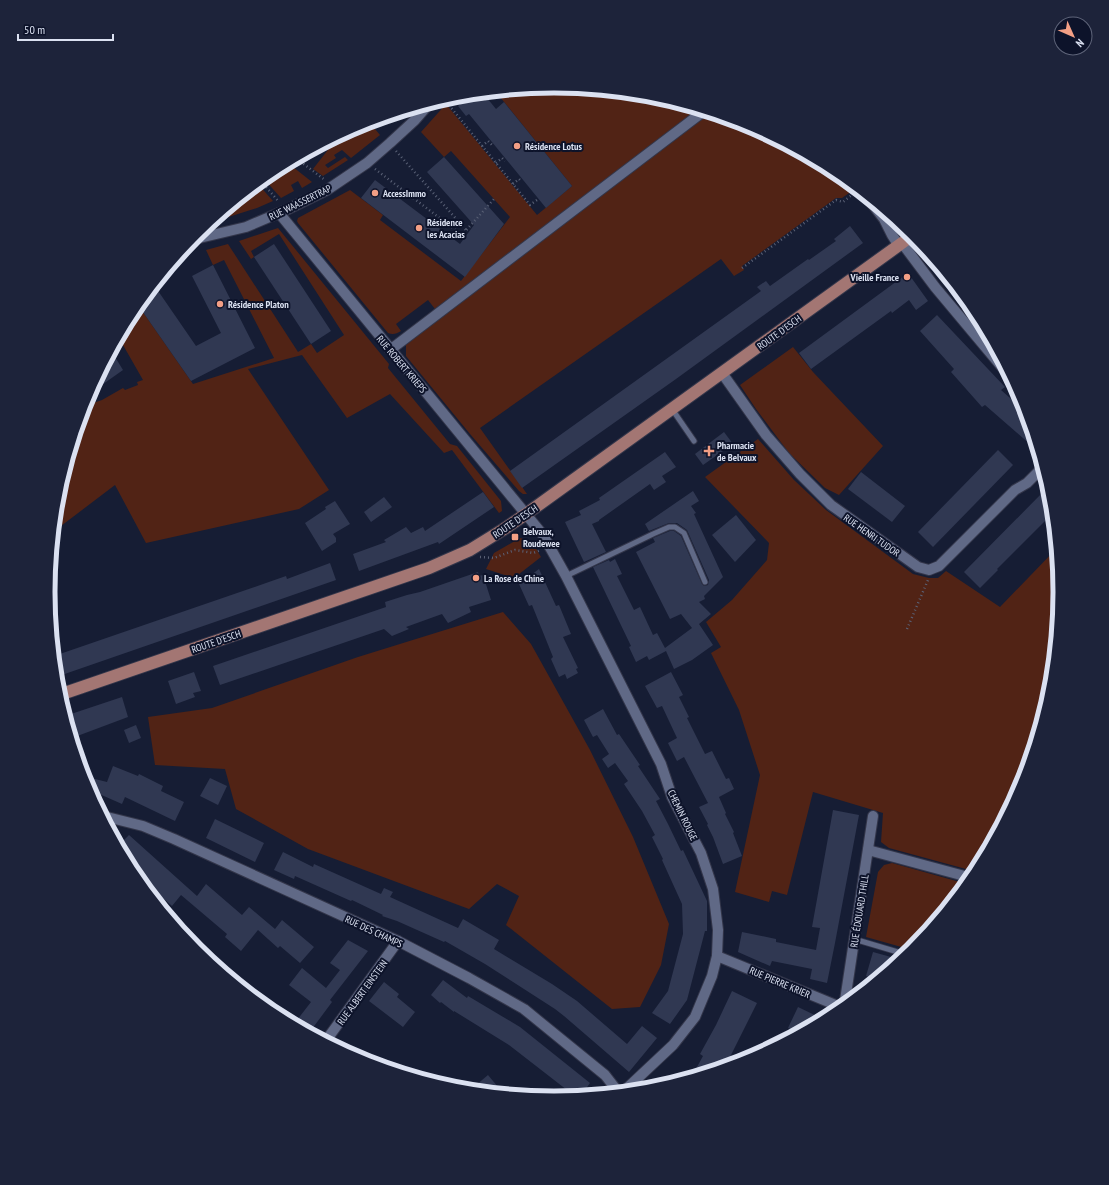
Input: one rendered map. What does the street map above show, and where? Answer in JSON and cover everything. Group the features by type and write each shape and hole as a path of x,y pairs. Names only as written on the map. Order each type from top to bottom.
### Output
{"main road":[{"name":"ROUTE D'ESCH","path":"66,693 429,568 470,550 526,514 908,239"}],"street":[{"name":"RUE WAASSERTRAP","path":"203,237 246,227 283,212 327,190 390,143 423,111"},
{"path":"390,350 699,115"},
{"name":"RUE ROBERT KRIEPS","path":"283,212 390,350 526,514"},
{"path":"880,213 892,235 995,359"},
{"name":"RUE HENRI TUDOR","path":"722,373 766,435 800,474 831,505 918,567 929,570"},
{"path":"929,570 939,566 1015,490 1027,483 1039,471"},
{"name":"CHEMIN ROUGE","path":"526,514 543,535 566,576 661,764 672,797 701,853 713,889 718,930 717,956 712,976 695,1017 674,1045 629,1086"},
{"name":"RUE ÉDOUARD THILL","path":"844,999 873,816"},
{"name":"RUE DES CHAMPS","path":"109,818 143,826 174,839 398,942 469,978 524,1010 605,1075 615,1088"},
{"path":"868,850 966,876"},
{"name":"RUE ALBERT EINSTEIN","path":"329,1037 398,942"},
{"name":"RUE PIERRE KRIER","path":"717,956 836,1005"}],"lane":[{"path":"672,409 694,441"},
{"path":"566,576 653,534 669,527 675,527 684,533 706,582"},
{"path":"854,939 901,953"}],"path":[{"path":"449,105 530,205 537,200"},
{"path":"482,146 488,141 492,145"},
{"path":"401,156 466,230"},
{"path":"496,163 502,158 505,161"},
{"path":"301,162 333,186"},
{"path":"386,178 462,235 494,199"},
{"path":"513,184 519,179 521,181"},
{"path":"264,186 283,212"},
{"path":"742,268 836,200 843,202 854,193"},
{"path":"470,550 481,558 494,558 515,550 533,553 548,545"},
{"path":"907,629 929,578 929,570"}],"shaded area":[{"path":"554,93 587,94 620,97 695,113 435,309 428,300 396,324 401,331 398,333 388,333 297,221 298,218 350,190 383,215 380,220 461,281 510,217 451,151 444,157 421,132 444,106 447,105 537,215 572,186 499,96"},
{"path":"705,117 746,131 775,145 804,160 852,191 842,198 836,198 742,266 744,270 734,276 721,259 480,428 527,494 523,494 519,491 406,356 406,344"},
{"path":"373,127 380,135 351,158 342,150 334,155 336,158 325,165 328,168 345,157 348,160 323,176 313,169 330,147 334,145"},
{"path":"293,167 312,182 302,188 298,181 291,185 294,191 281,198 268,183"},
{"path":"261,188 273,201 257,208 223,219"},
{"path":"278,228 389,364 388,368 450,444 457,446 501,501 502,511 499,513 452,450 444,453 390,394 347,418 302,355 248,369 329,490 299,509 146,543 115,485 59,526 72,463 92,403 102,400 123,388 125,390 138,385 137,382 143,380 122,343 142,311 193,384 274,358 224,260 213,265 206,250 228,244 298,352 311,344 317,353 344,335 279,234 251,251 254,257 251,259 239,241"},
{"path":"793,347 813,372 883,446 839,495 825,488 789,453 740,385"},
{"path":"758,439 794,480 826,510 913,574 929,578 938,578 946,571 1000,607 1052,553 1054,592 1053,625 1050,658 1037,722 1016,784 987,842 970,870 889,848 881,842 883,813 813,792 787,895 772,891 769,902 735,892 760,775 739,710 711,653 721,647 706,622 732,600 767,560 769,543 705,477"},
{"path":"520,538 531,542 541,557 514,578 486,569 494,553"},
{"path":"503,612 531,644 590,750 633,837 669,924 661,965 640,1007 612,1009 506,925 519,896 497,884 469,909 308,849 236,809 225,769 155,765 148,717 212,708 358,657"},
{"path":"892,863 961,882 930,922 919,934 917,934 916,937 906,948 866,937 878,872 884,865"}],"building":[{"name":"Résidence Lotus","path":"482,98 484,101 487,98 496,109 504,102 572,186 546,208 469,114 466,116 458,106 463,102"},
{"name":"Résidence les Acacias","path":"444,157 504,224 465,277 361,198 375,180 460,244 474,225 427,172"},
{"path":"850,226 863,243 676,379 522,488 510,471 761,291 757,287 766,281 770,286 836,241 834,239"},
{"path":"274,244 331,331 311,344 254,257"},
{"name":"Résidence Platon","path":"213,265 255,348 191,381 142,311 157,289 196,346 221,333 192,276"},
{"path":"908,273 928,301 916,310 909,300 892,313 891,311 811,369 799,353"},
{"path":"937,315 1005,387 1001,390 1017,404 1031,445 985,405 982,407 951,372 954,369 920,331"},
{"path":"115,357 123,370 100,386"},
{"path":"724,432 733,444 703,465 695,454"},
{"path":"998,450 1013,465 933,547 918,532"},
{"path":"665,452 676,467 662,476 666,482 654,490 650,484 599,521 592,524 606,552 584,562 565,522 581,515 579,511 600,500 599,498"},
{"path":"861,472 905,506 892,522 848,489"},
{"path":"693,491 699,501 691,506 696,513 694,514 723,577 704,596 705,599 699,602 711,614 699,624 713,645 692,660 674,669 666,651 649,660 647,656 636,662 629,647 631,646 593,567 615,559 622,574 617,576 634,610 640,607 653,635 657,633 665,648 692,628 681,614 670,619 636,552 655,542 653,538 670,531 674,531 681,536 702,584 704,586 708,585 709,580 687,530 677,523 669,523 649,531 645,524"},
{"path":"483,492 494,507 439,544 438,542 359,571 353,554 386,542 384,540 406,527 411,533 423,527 425,531"},
{"path":"1043,492 1048,518 997,569 998,570 980,588 964,572"},
{"path":"384,497 392,507 371,522 364,512"},
{"path":"335,501 350,524 333,534 336,538 336,542 322,551 305,523"},
{"path":"736,515 756,540 735,562 712,535"},
{"path":"330,563 336,580 62,675 59,654 286,576 287,579"},
{"path":"539,569 556,606 559,605 571,634 563,637 578,668 576,669 578,673 567,679 565,674 559,677 551,659 553,657 532,605 529,606 519,584"},
{"path":"478,572 479,576 483,575 491,600 469,607 471,612 448,623 442,614 406,627 409,629 392,636 384,629 220,685 213,666 386,607 385,602 420,592"},
{"path":"194,672 201,691 193,693 195,697 176,704 168,681"},
{"path":"671,672 683,695 679,697 689,717 687,718 705,754 712,751 726,779 729,778 734,789 719,797 734,832 733,833 742,856 723,864 707,825 708,824 699,807 708,803 684,757 677,761 668,743 677,738 662,706 657,708 645,686"},
{"path":"122,697 128,717 77,736 70,714"},
{"path":"603,709 617,735 619,734 640,765 638,766 660,799 656,801 681,851 683,850 707,901 707,931 705,931 687,1000 670,1024 652,1013 668,991 683,934 682,904 652,837 655,835 642,811 624,784 628,781 615,763 608,768 602,759 609,754 597,735 593,737 584,720"},
{"path":"136,725 141,738 129,743 124,730"},
{"path":"113,766 138,776 139,774 163,786 161,791 184,802 175,821 125,797 122,804 97,793 91,778 107,782"},
{"path":"210,778 227,786 218,805 200,796"},
{"path":"833,810 859,815 827,983 810,979 812,969 772,961 770,966 738,952 742,932 776,939 776,942 816,950 820,928 812,927"},
{"path":"215,819 264,843 255,862 206,838"},
{"path":"129,835 197,896 206,884 242,915 249,907 275,929 282,920 314,947 300,963 280,946 278,948 258,930 241,951 225,937 227,934 181,895 172,906 152,888 122,842"},
{"path":"283,852 313,867 314,864 381,894 384,888 393,892 390,897 458,928 463,919 499,940 494,949 577,1001 627,1044 642,1026 657,1038 629,1072 555,1009 485,964 445,941 444,942 382,916 383,915 352,900 351,901 295,876 294,879 274,870"},
{"path":"348,940 368,951 330,1000 332,1002 312,1029 297,1020 311,1002 289,985 302,968 326,988 340,970 330,963"},
{"path":"873,952 891,957 889,963 868,982 869,977 866,976"},
{"path":"443,980 467,998 468,996 520,1027 590,1083 584,1091 569,1092 509,1045 454,1012 431,995"},
{"path":"384,982 399,994 397,997 415,1012 403,1027 369,1001"},
{"path":"732,991 757,1003 728,1060 694,1072 703,1056 700,1054"},
{"path":"798,1007 818,1017 794,1030 788,1028"},
{"path":"488,1075 498,1087 496,1089 476,1085"}],"place":[{"name":"Résidence Lotus","path":"517,146"},
{"name":"AccessImmo","path":"375,193"},
{"name":"Résidence les Acacias","path":"419,228"},
{"name":"Vieille France","path":"907,277"},
{"name":"Résidence Platon","path":"220,304"},
{"name":"Pharmacie de Belvaux","path":"709,451"},
{"name":"Belvaux, Roudewee","path":"515,537"},
{"name":"La Rose de Chine","path":"476,578"}]}
